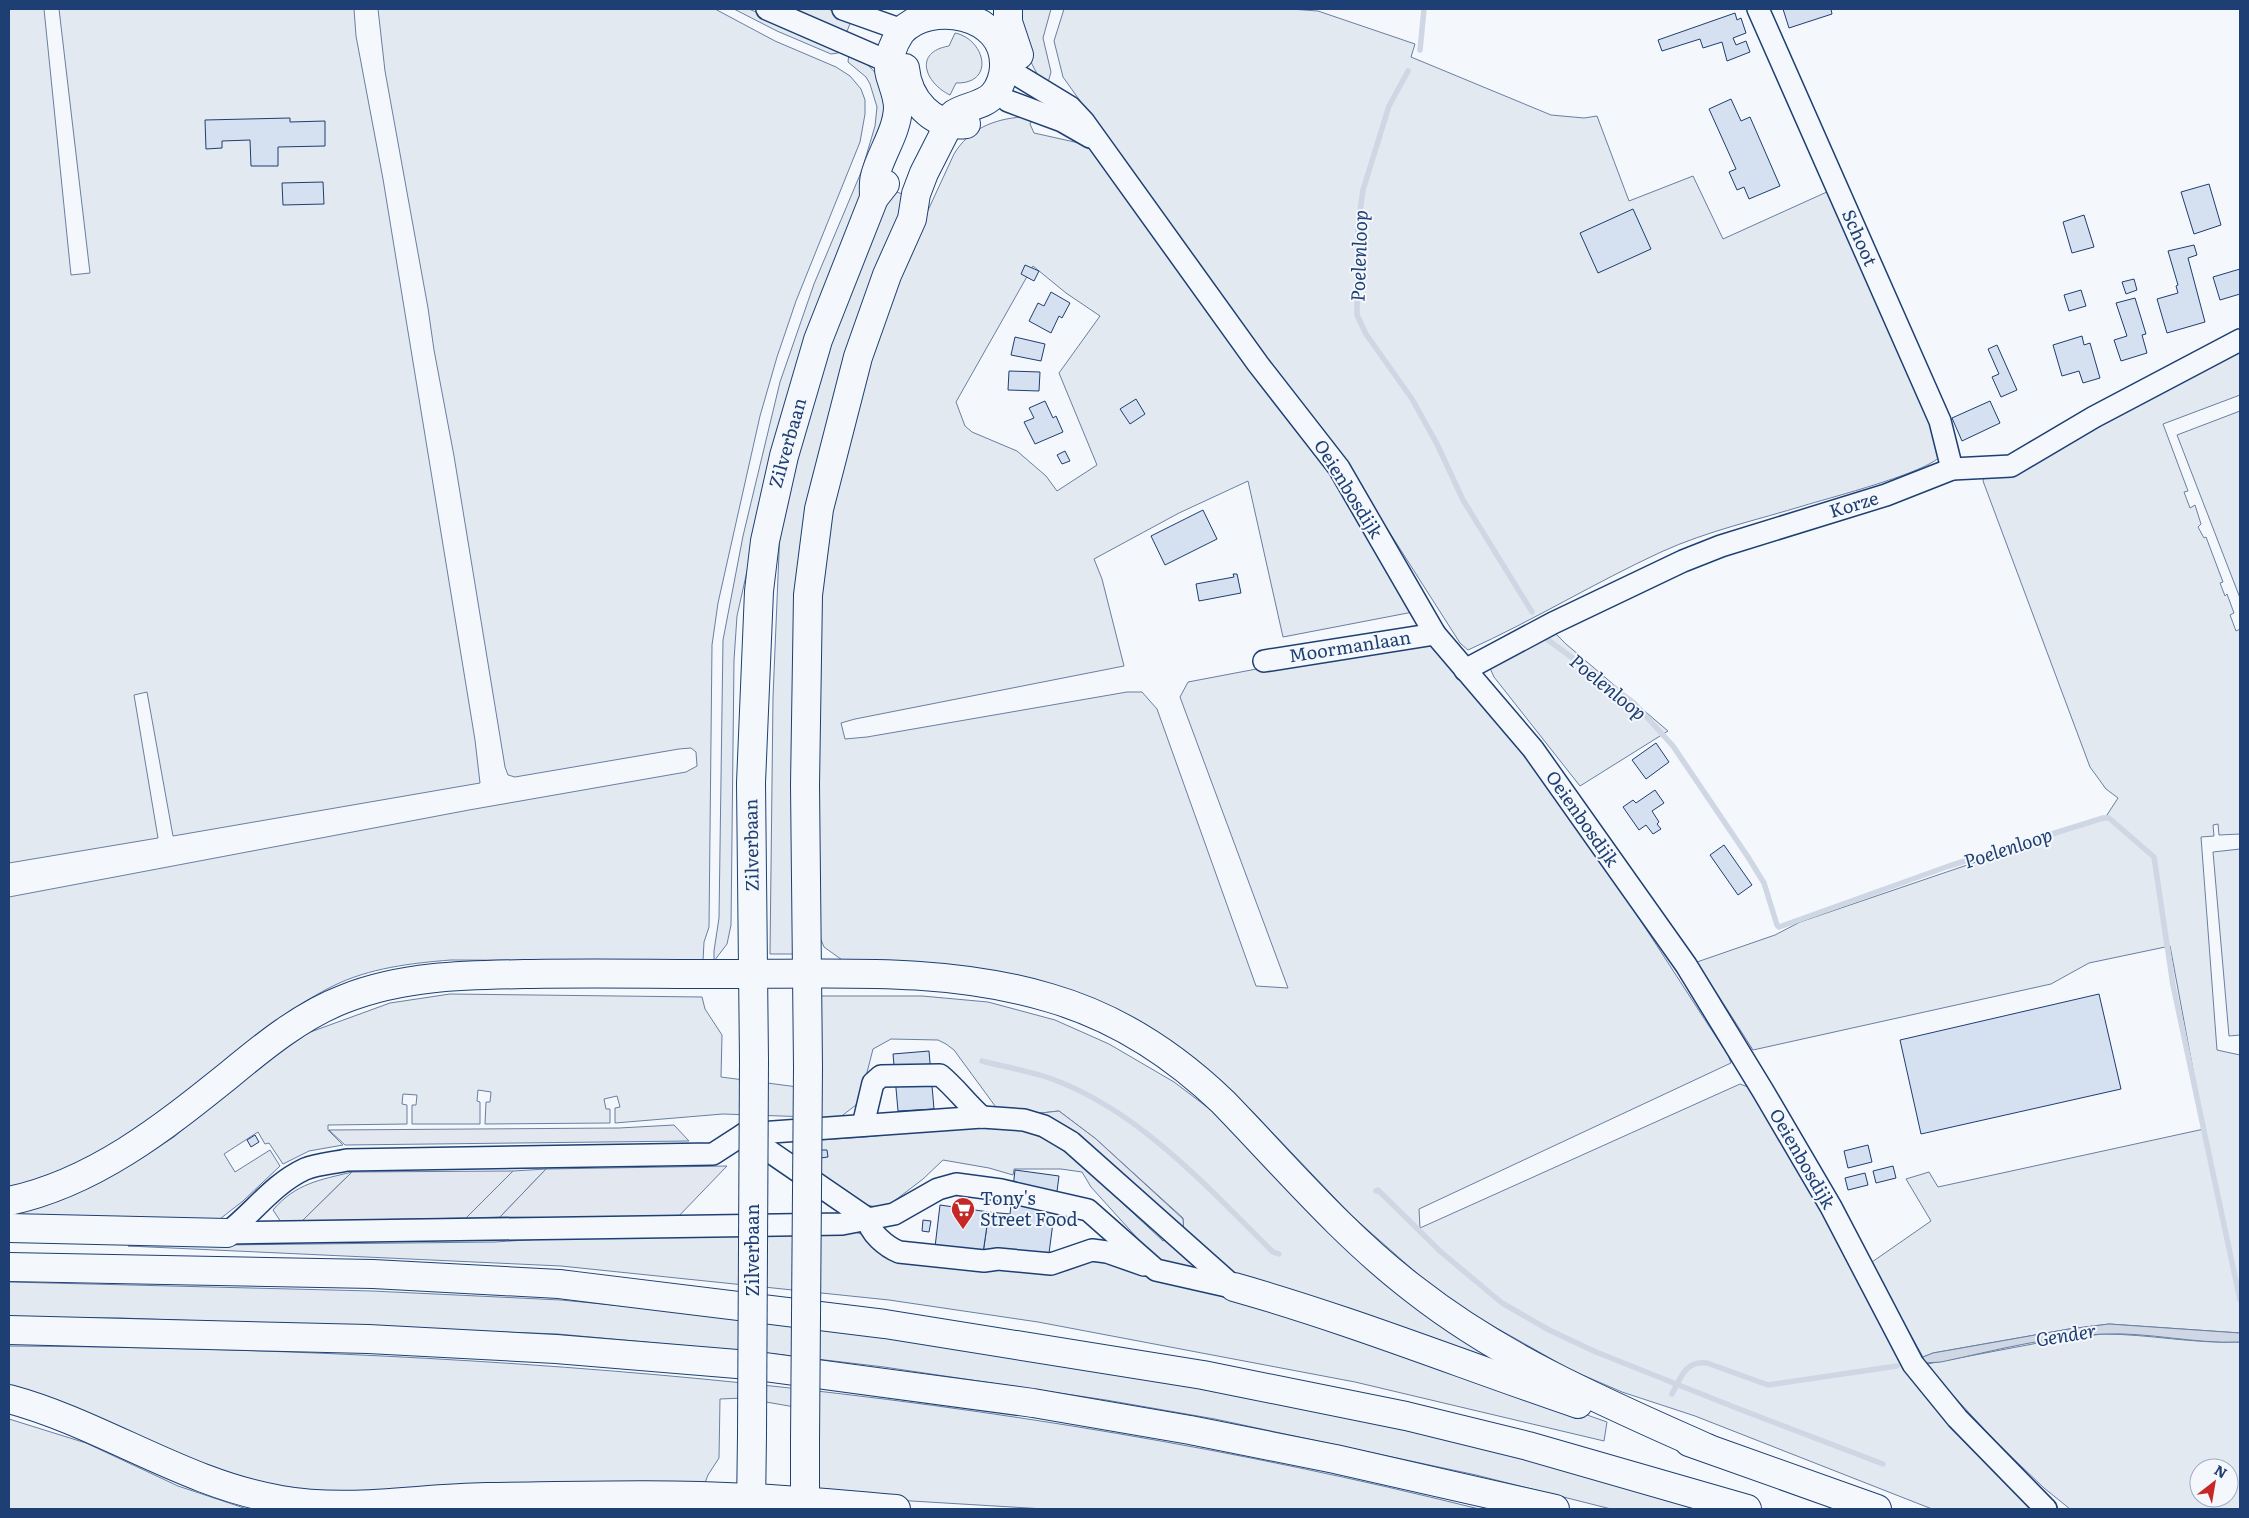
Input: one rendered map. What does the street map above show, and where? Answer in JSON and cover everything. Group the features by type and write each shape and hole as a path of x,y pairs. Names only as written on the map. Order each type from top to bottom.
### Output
{"main road":[{"path":"897,65 892,49 902,30 919,16 930,11 954,9 999,16 1001,46 1012,72 1008,101 993,114 972,123 955,123 932,115 907,99 890,74 906,57 916,36 930,26 946,22 954,9"},
{"path":"805,1506 808,1067 805,785 808,595 819,509 858,357 887,275 912,219 916,194 955,123 960,110 977,105 994,94 1000,84 1012,72"},
{"name":"Zilverbaan","path":"751,1503 754,974 751,783 759,591 765,541 784,456 818,340 874,198 887,182 907,99"},
{"path":"9,1201 51,1189 99,1168 151,1136 254,1055 321,1009 386,984 417,979 472,975 806,973 960,978 1051,998 1119,1026 1160,1050 1202,1081 1354,1238 1395,1275 1436,1307 1516,1357 1595,1398 1707,1448"},
{"path":"9,1228 227,1233"},
{"path":"9,1267 373,1274 559,1284 885,1324 1203,1375 1406,1416 1546,1452 1747,1509"},
{"path":"1234,1287 1390,1336 1877,1509"},
{"path":"9,1330 368,1339 556,1349 750,1365 1033,1403 1190,1430 1335,1459 1555,1509"},
{"path":"9,1399 80,1423 239,1491 302,1503 378,1505 444,1498 751,1503 888,1509"}],"street":[{"path":"767,9 897,65"},
{"path":"842,9 902,30"},
{"name":"Schoot","path":"1758,9 1940,421 1952,470"},
{"name":"Oeienbosdijk","path":"1012,72 1070,107 1084,122 1258,364 1339,468 1435,634 1533,749 1686,965 1763,1091 1831,1208 1913,1364 1958,1418 2046,1509"},
{"name":"Oeienbosdijk","path":"1008,101 1062,121 1097,140"},
{"name":"Korze","path":"1465,670 1553,623 1683,560 1780,527 1886,495 1952,470 2011,466 2094,416 2240,340"},
{"name":"Moormanlaan","path":"1264,661 1435,634"},
{"path":"863,1126 873,1084 881,1076 940,1075 956,1088 968,1105 982,1117"},
{"path":"227,1233 239,1224 269,1193 288,1178 307,1168 347,1160 713,1154 744,1134 982,1117 1024,1120 1044,1126 1070,1142 1234,1287"},
{"path":"744,1134 868,1219 869,1226 892,1250 984,1261 998,1259 1051,1264 1092,1250 1107,1252 1156,1270 1234,1287"},
{"path":"227,1233 832,1224 894,1214 938,1189 956,1184 1001,1190 1088,1210 1156,1270"}],"shaded area":[{"path":"9,9 44,9 71,275 90,273 59,9 354,9 356,36 383,179 475,740 480,783 173,836 147,692 134,695 158,838 9,863"},
{"path":"378,9 715,9 775,41 836,67 850,76 861,89 865,100 865,114 860,142 796,301 777,357 760,416 718,603 712,645 709,927 704,942 703,961 451,960 406,965 361,975 333,986 293,1009 238,1052 152,1125 133,1138 62,1173 9,1189 9,897 469,810 686,772 697,766 696,752 691,748 515,777 508,775 505,767 454,456 385,71"},
{"path":"734,9 749,9 840,49 838,53 831,54 777,31"},
{"path":"781,9 828,9 852,19 845,36"},
{"path":"1018,9 1051,9 1043,38 1051,72 1047,86 1034,69 1030,60"},
{"path":"1064,9 1290,9 1318,11 1415,44 1411,57 1551,115 1584,118 1597,116 1629,201 1693,176 1723,239 1829,191 1939,446 1940,456 1932,462 1899,477 1732,526 1678,545 1468,650 1460,643 1351,472 1255,346 1063,77 1054,41"},
{"path":"955,33 973,43 982,61 981,69 977,76 969,81 956,83 950,95 941,90 929,76 927,61 930,54 938,49 949,46"},
{"path":"849,53 875,72 882,87 888,118 776,441 737,616 734,660 731,925 727,944 714,961 719,918 723,640 743,536 780,382 814,284 862,170 875,126 877,107 870,84 866,77 848,62"},
{"path":"1012,118 1033,118 1030,124 1034,133 1088,145 1307,433 1413,612 1283,637 1248,481 1179,513 1094,559 1102,579 1124,666 855,719 841,723 845,739 867,737 1127,692 1142,692 1157,709 1256,986 1288,988 1180,697 1188,682 1425,637 1532,765 1584,836 1633,908 1728,1055 1731,1063 1419,1209 1420,1228 1740,1084 1748,1087 1801,1168 1885,1329 2035,1509 1932,1509 1695,1416 1622,1392 1571,1370 1470,1313 1421,1277 1352,1216 1251,1110 1192,1061 1149,1031 845,962 824,947 814,923 820,608 832,508 856,400 900,271 954,154 967,138 983,127","holes":["1033,266 1066,293 1100,316 1059,373 1097,465 1057,491 1046,476 1017,451 972,432 965,426 956,402"]},
{"path":"890,189 909,197 855,331 793,784 793,954 770,954 773,697 780,529 812,388"},
{"path":"2240,349 2240,395 2163,424 2188,491 2184,492 2190,508 2195,505 2201,524 2198,527 2204,538 2206,537 2223,582 2220,583 2225,596 2227,594 2234,613 2230,615 2236,631 2240,629 2240,834 2219,835 2218,824 2213,825 2214,836 2201,837 2217,1050 2240,1055 2240,1333 2109,1324 2069,1329 1933,1353 1923,1357 1872,1262 1931,1221 1906,1179 1929,1172 1938,1187 2204,1129 2170,946 2089,963 2051,984 1753,1050 1697,962 1775,935 1800,922 2105,818 2118,798 2106,789 2090,767 1983,481 1986,474"},
{"path":"2240,411 2240,598 2177,435"},
{"path":"1552,630 1668,731 1580,786 1494,677 1490,668"},
{"path":"2240,849 2240,1035 2229,1036 2213,852"},
{"path":"450,994 702,997 705,1009 722,1035 721,1077 813,1089 816,998 821,996 922,996 988,1002 1055,1020 1109,1044 1174,1082 1244,1135 1537,1374 1231,1274 1184,1234 1183,1218 1096,1139 1059,1111 1032,1114 998,1110 954,1050 938,1040 891,1039 873,1049 861,1096 856,1105 839,1118 723,1114 615,1123 615,1108 620,1107 617,1096 604,1099 606,1109 610,1109 610,1123 485,1124 486,1102 490,1102 491,1092 478,1090 477,1101 480,1102 480,1124 412,1124 412,1105 416,1105 417,1095 403,1094 402,1104 407,1105 407,1124 328,1125 328,1130 343,1145 309,1151 283,1164 269,1143 265,1144 258,1132 224,1154 235,1172 270,1150 280,1166 243,1201 216,1222 9,1222 9,1210 95,1182 132,1164 174,1137 294,1038 390,1003"},
{"path":"1059,1111 1096,1139 1183,1219 1184,1234 1032,1114"},
{"path":"989,1124 1027,1131 1047,1140 1073,1157 1163,1241 1166,1239 1203,1272 1158,1261 1091,1187 1082,1172 1061,1169 1014,1169 1013,1175 989,1168 943,1160 923,1179 889,1205 877,1207 866,1205 792,1157 804,1141 865,1137"},
{"path":"674,1125 689,1141 345,1145 329,1130 619,1128"},
{"path":"727,1166 676,1219 500,1217 546,1169"},
{"path":"546,1169 500,1217 466,1218 513,1171"},
{"path":"513,1171 466,1218 302,1221 352,1172"},
{"path":"352,1172 302,1221 281,1222 273,1210 300,1188 319,1180"},
{"path":"851,1231 865,1235 884,1252 1095,1258 1294,1312 1607,1422 1604,1441 1355,1382 1038,1322 889,1300 561,1266 128,1246 495,1242 557,1238 832,1234"},
{"path":"9,1282 372,1291 561,1300 694,1313 1035,1356 1458,1440 1706,1509 1611,1509 1476,1475 1215,1419 1106,1400 884,1367 775,1354 558,1334 121,1318 9,1318"},
{"path":"2103,1334 2206,1342 2240,1342 2240,1509 2070,1509 2044,1488 1995,1441 1938,1379 1927,1364 2059,1339"},
{"path":"9,1346 194,1349 379,1356 564,1367 749,1384 933,1405 1117,1433 1299,1468 1479,1509 1045,1509 811,1495 812,1410 743,1398 720,1399 719,1458 708,1475 703,1488 361,1498 247,1485 9,1392"},
{"path":"9,1419 86,1443 178,1486 247,1509 9,1509"}],"water":[{"path":"2109,1324 2240,1333 2240,1342 2120,1334 2083,1335 2021,1345 1941,1362 1924,1363 1923,1357 1933,1353 2069,1329"}],"building":[{"path":"1783,9 1831,9 1832,14 1789,28"},
{"path":"1735,13 1737,20 1741,18 1746,33 1733,38 1736,45 1746,41 1750,52 1727,61 1722,42 1703,48 1700,39 1662,51 1658,40"},
{"path":"1731,99 1741,121 1750,117 1780,186 1749,199 1744,187 1737,190 1729,172 1736,169 1709,109"},
{"path":"290,118 290,122 325,121 325,146 278,147 278,166 251,166 250,140 222,141 222,148 206,149 205,120"},
{"path":"323,182 324,204 283,205 282,183"},
{"path":"2209,184 2221,225 2194,234 2181,192"},
{"path":"1633,209 1651,249 1598,273 1580,233"},
{"path":"2084,215 2094,247 2072,253 2063,222"},
{"path":"2194,245 2197,255 2188,258 2205,322 2167,333 2157,299 2178,293 2176,286 2178,285 2168,251"},
{"path":"1025,265 1039,271 1034,281 1021,274"},
{"path":"2240,269 2240,294 2220,300 2213,277"},
{"path":"2134,279 2137,290 2126,294 2122,282"},
{"path":"2081,290 2086,306 2069,311 2064,295"},
{"path":"1051,292 1070,303 1062,318 1059,316 1051,333 1029,321 1038,303 1044,306"},
{"path":"2135,298 2146,334 2142,335 2147,353 2121,361 2114,340 2127,336 2116,303"},
{"path":"2082,336 2084,345 2090,343 2100,378 2083,383 2079,371 2062,376 2053,345"},
{"path":"1015,337 1045,344 1041,361 1011,355"},
{"path":"1997,345 2017,390 2001,397 1992,377 1999,374 1988,349"},
{"path":"1009,371 1040,372 1039,391 1008,390"},
{"path":"1136,399 1145,414 1130,424 1120,409"},
{"path":"1045,401 1053,418 1056,416 1063,432 1035,444 1024,422 1034,418 1029,408"},
{"path":"1990,401 2000,423 1962,441 1952,418"},
{"path":"1065,451 1070,461 1062,464 1057,455"},
{"path":"1203,510 1217,539 1165,565 1151,536"},
{"path":"1233,574 1237,574 1241,593 1199,601 1196,584 1234,577"},
{"path":"1656,743 1669,762 1646,779 1632,760"},
{"path":"1655,790 1664,803 1652,811 1661,829 1653,834 1646,825 1639,830 1623,807 1633,800 1636,803"},
{"path":"1724,845 1752,885 1738,895 1710,855"},
{"path":"2099,994 2121,1089 1921,1134 1900,1040"},
{"path":"929,1051 934,1109 898,1111 893,1054"},
{"path":"255,1135 259,1142 251,1147 247,1140"},
{"path":"1868,1145 1872,1162 1848,1168 1844,1151"},
{"path":"820,1150 827,1150 828,1157 820,1158"},
{"path":"1893,1166 1896,1178 1876,1183 1873,1171"},
{"path":"1015,1170 1059,1176 1048,1261 983,1253 989,1212 1010,1214"},
{"path":"1865,1173 1868,1185 1848,1190 1845,1178"},
{"path":"940,1205 989,1212 983,1253 935,1247"},
{"path":"923,1220 931,1221 929,1232 922,1231"}],"waterway":[{"name":"Poelenloop","path":"1420,50 1424,9"},
{"name":"Poelenloop","path":"1408,71 1389,106 1363,190 1358,226 1357,315 1366,334 1412,399 1437,444 1463,500 1532,612"},
{"name":"Poelenloop","path":"1548,640 1634,703 1673,746 1764,883 1779,927 1949,866 2103,818 2109,818 2154,857 2173,985 2240,1300"},
{"path":"982,1061 1052,1079 1084,1093 1115,1111 1171,1154 1273,1252 1279,1254"},
{"path":"1376,1191 1378,1190 1441,1252 1502,1303 1549,1330 1596,1352 1883,1464"},
{"name":"Gender","path":"1672,1394 1685,1371 1689,1367 1700,1363 1707,1363 1768,1385 1897,1366"}],"place":[{"name":"Tony's Street Food","path":"963,1230"}]}
